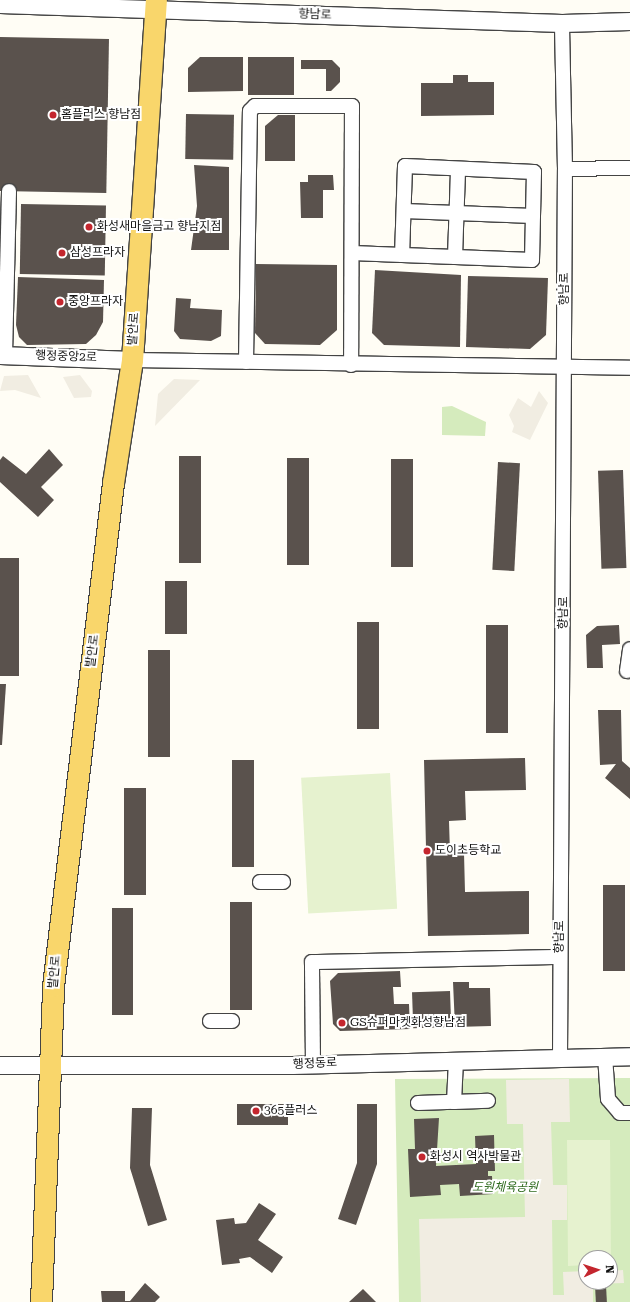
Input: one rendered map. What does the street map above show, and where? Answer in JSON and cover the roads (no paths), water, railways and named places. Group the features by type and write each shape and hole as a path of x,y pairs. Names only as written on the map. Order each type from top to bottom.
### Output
{"main road":[{"name":"발안로","path":"42,1302 53,986 66,857 132,360 156,4"}],"street":[{"name":"향남로","path":"0,4 156,4 562,23 630,21"},
{"name":"향남로","path":"560,1057 559,957 566,169 562,23"},
{"path":"246,362 249,115 253,107 352,106 351,365"},
{"path":"352,254 532,260 534,172 405,166 402,255"},
{"path":"566,169 630,168"},
{"path":"455,257 458,169"},
{"path":"2,355 13,282 13,267 4,210 10,191"},
{"path":"404,211 533,216"},
{"name":"행정중앙2로","path":"2,355 132,360"},
{"path":"132,360 564,369 630,368"},
{"path":"627,671 630,649"},
{"path":"260,882 283,882"},
{"path":"313,1063 312,962 559,957"},
{"path":"210,1021 232,1020"},
{"path":"605,1056 608,1099 620,1113 630,1114"},
{"name":"행정동로","path":"0,1064 51,1066 313,1063 630,1056"},
{"path":"454,1102 456,1060"},
{"path":"418,1103 488,1101"}],"place":[{"name":"홈플러스 향남점","path":"53,115"},
{"name":"화성새마을금고 향남지점","path":"89,227"},
{"name":"삼성프라자","path":"62,253"},
{"name":"중앙프라자","path":"60,302"},
{"name":"도이초등학교","path":"427,851"},
{"name":"GS슈퍼마켓화성향남점","path":"342,1023"},
{"name":"365플러스","path":"256,1111"},
{"name":"화성시 역사박물관","path":"422,1157"}],"park label":[{"name":"도원체육공원","path":"505,1188"}]}
